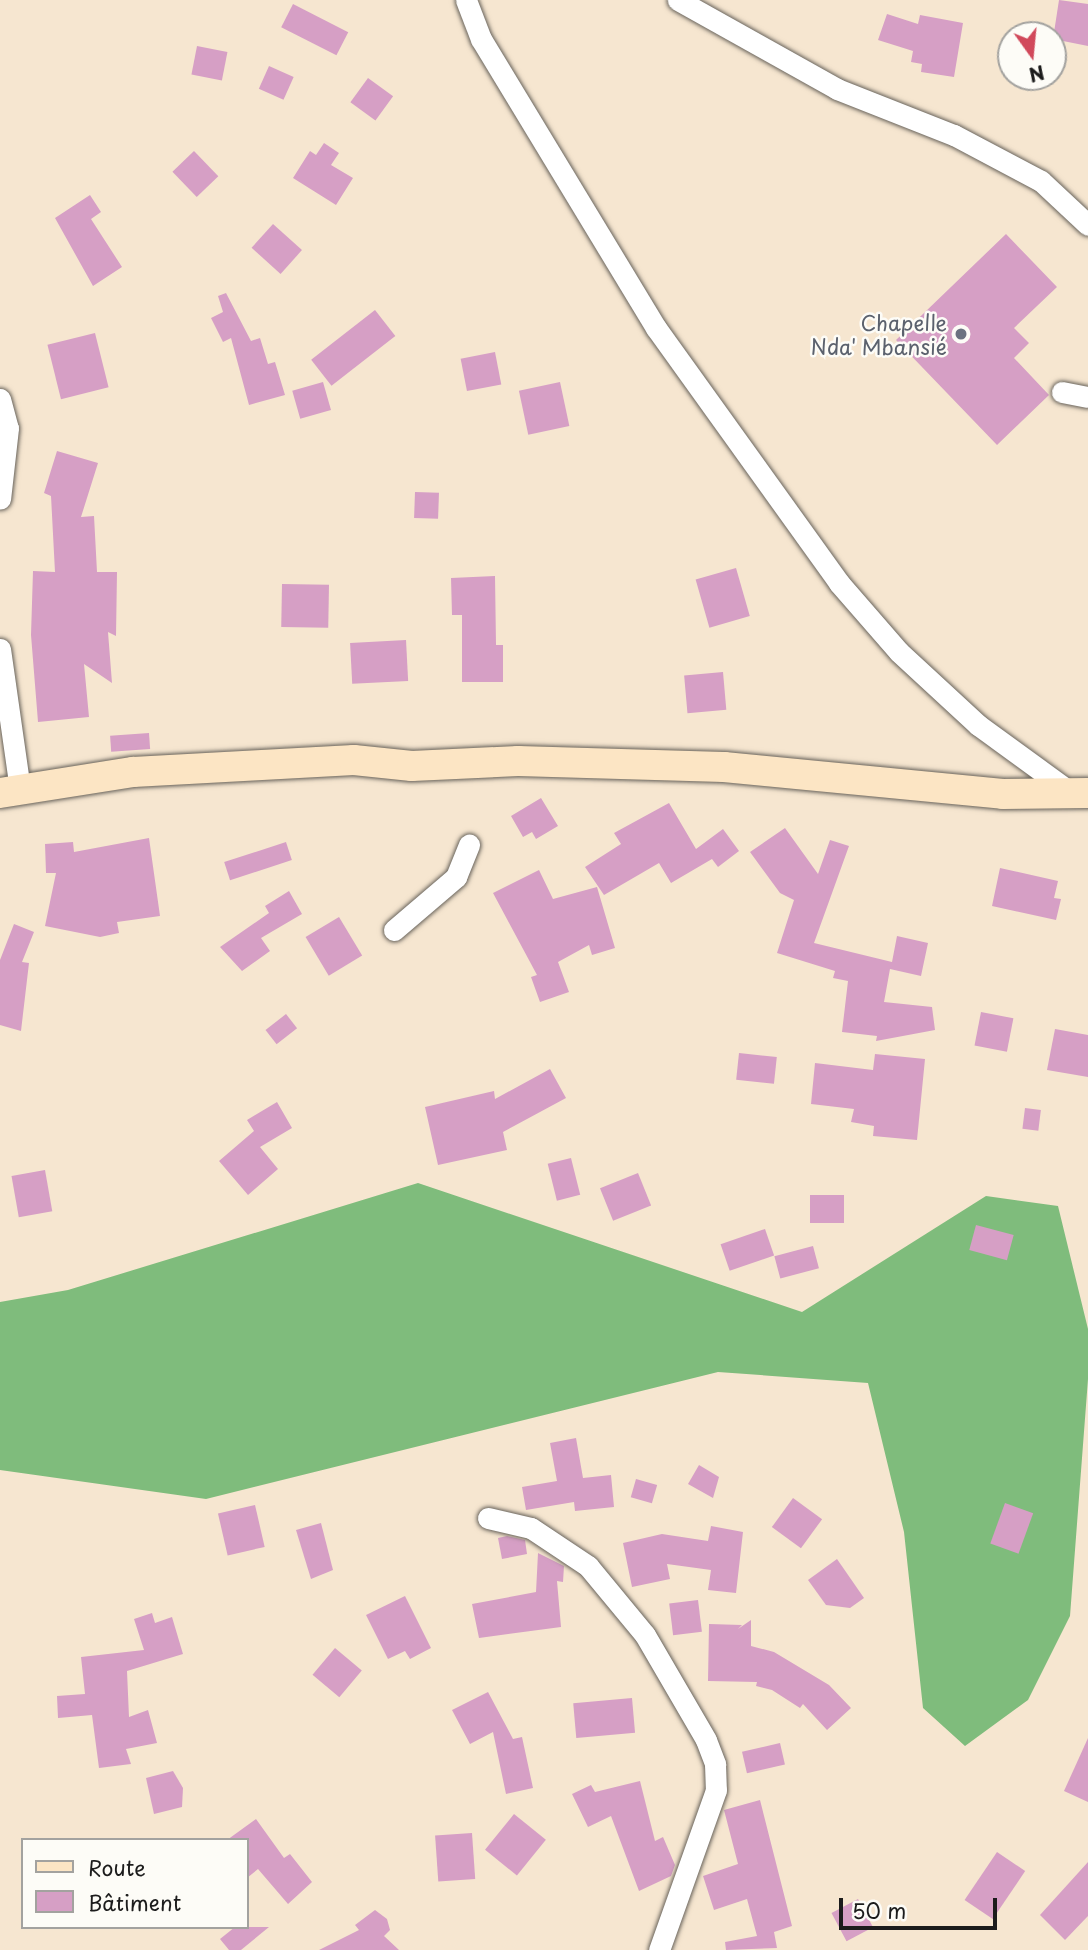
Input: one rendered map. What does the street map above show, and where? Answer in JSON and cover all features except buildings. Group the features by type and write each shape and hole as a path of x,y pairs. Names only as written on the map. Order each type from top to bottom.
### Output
{"main road":[{"path":"10,791 133,772 354,760 412,766 518,761 724,767 963,791 1081,794"}],"street":[{"path":"466,0 481,39 656,328 839,583 900,652 978,725 1081,794"},
{"path":"678,0 837,89 954,135 1041,181 1088,225"},
{"path":"1062,392 1088,397"},
{"path":"0,399 8,428 0,499"},
{"path":"0,649 10,791"},
{"path":"394,930 456,877 469,844"},
{"path":"488,1518 531,1528 588,1566 645,1635 706,1740 715,1764 716,1790 659,1950"}],"green space":[{"path":"418,1183 802,1312 986,1196 1058,1206 1088,1329 1088,1379 1070,1616 1028,1700 965,1746 923,1708 904,1532 868,1383 718,1372 206,1499 0,1470 0,1302 68,1290"}],"place":[{"name":"Chapelle Nda' Mbansié","path":"961,334"}]}
